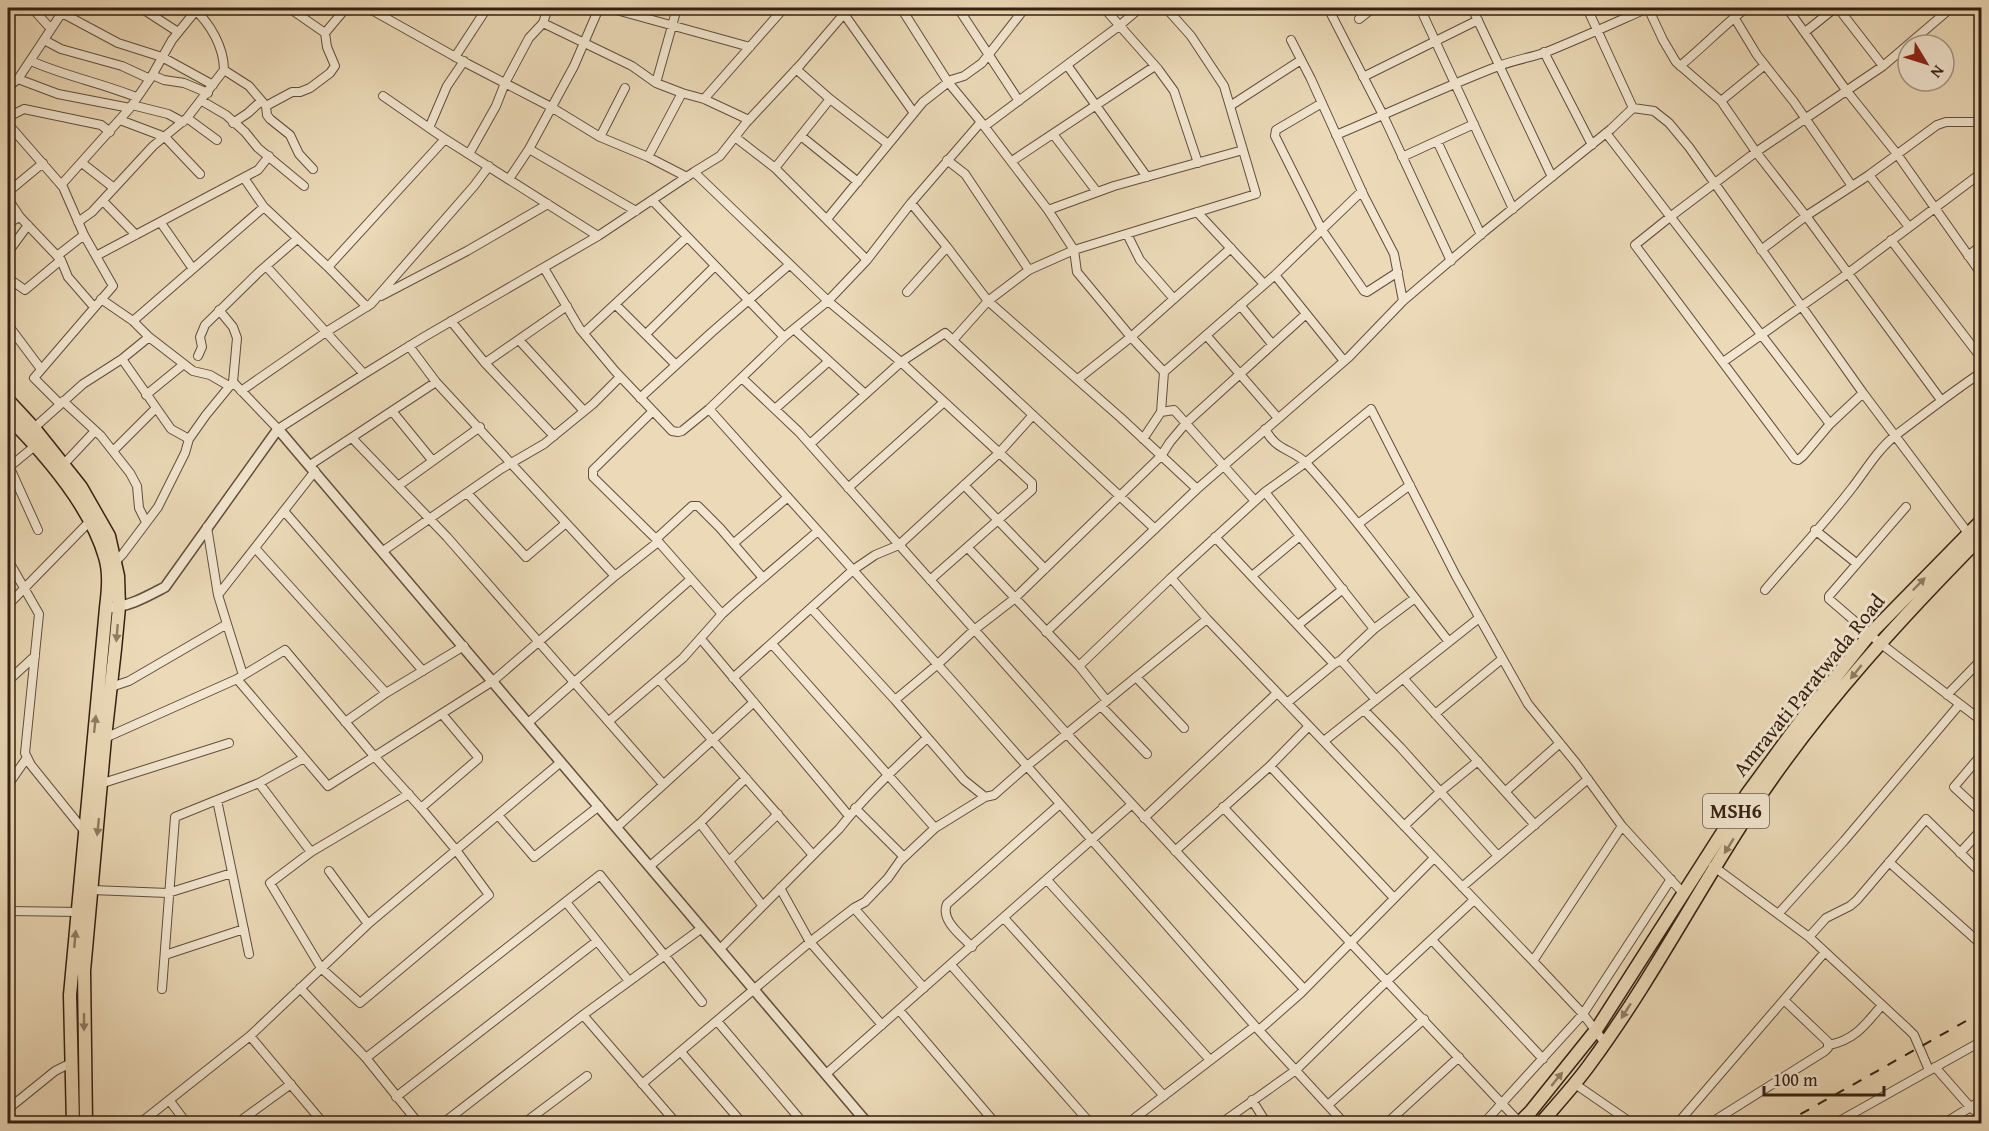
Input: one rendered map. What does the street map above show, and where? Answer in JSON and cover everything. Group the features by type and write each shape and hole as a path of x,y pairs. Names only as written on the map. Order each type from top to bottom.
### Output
{"main road":[{"path":"8,400 64,465 93,517 105,558 113,608 111,687 105,738 98,758 102,783 92,890 83,912 70,995 73,1124"},
{"path":"8,417 36,445 109,536 118,576 98,758 85,832 83,912 86,1124"},
{"name":"Amravati Paratwada Road","path":"1520,1123 1596,1030 1684,894 1710,864 1802,737 1880,643 1977,539 1982,520"},
{"name":"Amravati Paratwada Road","path":"1540,1124 1575,1084 1605,1043 1710,864 1747,794 1788,738 1870,634 1977,539"}],"street":[{"path":"32,8 51,29"},
{"path":"141,8 178,32"},
{"path":"61,185 110,132 133,103 196,8 214,35 224,60 224,70 185,120 153,146 92,212 78,222"},
{"path":"234,123 263,104 292,92 310,88 330,73 335,66 327,47 325,33 289,8"},
{"path":"325,33 346,8"},
{"path":"368,8 464,62 551,107 600,137 691,175 828,301 901,362 1032,483 1032,490 930,580"},
{"path":"455,57 487,8"},
{"path":"469,154 496,106 505,83 529,38 543,23 548,8"},
{"path":"509,179 529,149 574,66 598,8"},
{"path":"609,8 750,46"},
{"path":"656,83 677,8"},
{"path":"704,99 784,8"},
{"path":"901,8 948,82 1048,210 1074,250 1077,272 1131,337 1164,372"},
{"path":"958,8 1019,100"},
{"path":"1012,8 1018,16"},
{"path":"827,219 923,102 948,82 964,76 982,63 1025,8"},
{"path":"1104,8 1174,91 1198,163"},
{"path":"544,268 584,333 620,377 672,431 682,431 709,409 784,337 828,301 867,260 947,160 983,124 1019,100 1140,8"},
{"path":"953,340 988,301 1029,270 1074,250 1256,194 1224,86 1191,36 1166,8"},
{"path":"1328,8 1383,115 1451,261"},
{"path":"1359,19 1373,8"},
{"path":"1420,8 1513,209"},
{"path":"1472,8 1552,177"},
{"path":"1587,8 1633,108"},
{"path":"1336,135 1455,83 1544,52 1648,8 1676,63 1721,101 1756,152 1806,216 1941,400"},
{"path":"1680,66 1746,8"},
{"path":"1787,8 1846,90 1897,154 1982,274"},
{"path":"1805,32 1837,8 1882,66"},
{"path":"1934,8 1941,16"},
{"path":"1863,393 1830,424 1803,456 1798,460 1795,459 1635,245 1756,152 1882,66 1951,8"},
{"path":"8,87 18,79 64,10 118,44 162,57 213,85"},
{"path":"113,608 138,601 165,587 278,429 409,346 598,236 720,156 846,11 914,113"},
{"path":"1734,17 1765,65 1794,102 1852,186"},
{"path":"1363,77 1478,20"},
{"path":"543,23 632,66 656,83 704,99 749,120"},
{"path":"44,40 61,49 122,66 151,77 184,83 208,93"},
{"path":"1291,40 1394,254 1403,301"},
{"path":"1544,52 1592,145"},
{"path":"1230,106 1301,60"},
{"path":"31,61 74,78 94,82 133,103"},
{"path":"429,128 447,86 464,62"},
{"path":"1066,65 1147,177"},
{"path":"1721,101 1765,65"},
{"path":"1012,161 1155,66"},
{"path":"796,69 888,144"},
{"path":"224,70 249,86 263,104 270,119 290,135 299,154 313,169"},
{"path":"18,79 58,94 133,103 185,120 217,140"},
{"path":"600,137 625,88"},
{"path":"648,157 682,93"},
{"path":"382,96 445,139 598,236"},
{"path":"776,168 830,99"},
{"path":"202,101 226,115 304,186"},
{"path":"1322,103 1275,133 1322,230 1364,291 1367,292 1398,272"},
{"path":"1046,632 1222,466 1344,361 1403,301 1592,145 1633,108"},
{"path":"1633,108 1654,111 1669,123 1863,393 1977,539"},
{"path":"110,132 100,124 24,109 8,117 8,128 61,185 84,235 113,286 34,378 95,431 113,451 137,486 139,508 146,522"},
{"path":"120,120 165,137 200,174"},
{"path":"1761,250 1806,216 1869,175 1941,123 1982,122"},
{"path":"1402,158 1474,124"},
{"path":"1606,133 1830,424"},
{"path":"1053,134 1097,192"},
{"path":"801,136 858,182"},
{"path":"735,137 776,168 867,260"},
{"path":"328,267 445,139"},
{"path":"1437,141 1481,235"},
{"path":"529,149 636,211"},
{"path":"1048,210 1097,192 1243,150"},
{"path":"96,256 258,170 269,156"},
{"path":"947,160 965,174 1029,270"},
{"path":"8,192 43,163"},
{"path":"82,163 114,188"},
{"path":"241,391 326,332 367,307 489,166"},
{"path":"1869,175 1909,227"},
{"path":"1723,362 1848,273 1976,177"},
{"path":"244,178 264,207 367,307"},
{"path":"1143,439 1161,412 1164,372 1275,275 1362,191"},
{"path":"8,199 20,217 59,258 69,277 94,307"},
{"path":"652,200 784,337"},
{"path":"102,201 136,235"},
{"path":"376,298 548,204"},
{"path":"911,204 988,301 1197,489"},
{"path":"133,321 264,207"},
{"path":"1197,212 1264,284"},
{"path":"8,223 20,217"},
{"path":"161,223 193,269"},
{"path":"8,262 9,250 28,225"},
{"path":"1127,234 1140,260 1174,298"},
{"path":"8,278 25,290 84,235"},
{"path":"584,333 687,237"},
{"path":"198,356 202,347 200,338 205,325 297,239"},
{"path":"1891,240 1982,359"},
{"path":"1968,256 1982,245"},
{"path":"907,292 947,247"},
{"path":"1078,380 1131,337 1231,248"},
{"path":"640,398 789,265"},
{"path":"266,266 364,374"},
{"path":"646,334 715,266"},
{"path":"1275,275 1344,361"},
{"path":"101,298 133,321 149,337 193,371 210,375 241,391 278,429 494,681 864,1122"},
{"path":"615,304 676,365"},
{"path":"1240,305 1272,344"},
{"path":"485,363 567,306"},
{"path":"115,562 158,507 186,453 189,439 231,384 237,338 233,327 219,310"},
{"path":"895,700 974,630 1014,599 1121,497 1161,456 1186,423 1306,314"},
{"path":"451,321 485,363 554,436"},
{"path":"8,325 41,369"},
{"path":"794,329 865,394"},
{"path":"810,444 901,362 945,333 1155,529"},
{"path":"1206,335 1278,418"},
{"path":"34,428 83,384 122,359 149,337"},
{"path":"519,340 584,411"},
{"path":"409,346 436,382 615,576"},
{"path":"122,359 171,429 189,439"},
{"path":"775,409 828,361"},
{"path":"146,394 184,364"},
{"path":"1765,590 1852,489 1875,456 1896,435 1982,372"},
{"path":"383,551 429,518 544,444 620,377"},
{"path":"742,378 810,444 1131,805 1304,989"},
{"path":"218,595 284,511 312,468 352,438 436,382"},
{"path":"848,488 944,402"},
{"path":"113,451 155,409"},
{"path":"709,409 938,664 1257,1028 1345,1124"},
{"path":"1079,666 1265,492 1305,463 1371,409 1479,618 1528,704 1622,826 1684,894"},
{"path":"1161,412 1174,410 1255,501"},
{"path":"392,411 432,460"},
{"path":"653,411 596,467 593,473 596,481 657,541 722,614"},
{"path":"733,678 853,570 875,555 899,545 999,453 1033,415"},
{"path":"398,486 480,428"},
{"path":"1265,429 1277,445 1305,463 1358,525 1449,642"},
{"path":"64,465 95,431"},
{"path":"352,438 429,518 663,784"},
{"path":"36,445 8,467 38,530"},
{"path":"964,485 1045,569"},
{"path":"1358,525 1410,485"},
{"path":"1265,492 1374,629"},
{"path":"468,494 526,556 566,523"},
{"path":"734,543 788,497"},
{"path":"207,527 218,595 240,677 328,786 494,681 657,541 695,505 701,507 763,578"},
{"path":"1906,507 1856,563 1829,599 1880,643 1982,722"},
{"path":"284,511 423,671"},
{"path":"8,605 93,517"},
{"path":"1815,530 1856,563"},
{"path":"609,721 659,679 701,639 722,614 818,531"},
{"path":"1252,576 1300,536"},
{"path":"1215,537 1298,626 1376,700"},
{"path":"255,548 386,693"},
{"path":"968,548 1079,666 1104,704 1147,754"},
{"path":"8,560 39,614 26,759 85,832"},
{"path":"1171,578 1207,619 1533,961 1582,1014 1605,1043"},
{"path":"528,723 691,579"},
{"path":"1298,626 1343,590"},
{"path":"1287,703 1374,629 1415,598"},
{"path":"811,608 964,780 985,797"},
{"path":"1324,741 1479,618"},
{"path":"642,1084 810,942 865,902 876,892 903,857 935,828 985,797 994,795 1207,619"},
{"path":"111,687 129,681 226,624"},
{"path":"701,639 849,816"},
{"path":"772,644 935,828"},
{"path":"345,722 386,693 464,646"},
{"path":"105,738 240,677 285,650 374,756 409,794 456,850 489,895 363,1002 357,1001 321,968 270,883 311,852 409,794"},
{"path":"8,681 34,656"},
{"path":"1435,714 1502,659"},
{"path":"1947,695 1982,659"},
{"path":"1136,677 1184,728"},
{"path":"1403,678 1535,825"},
{"path":"659,679 813,855"},
{"path":"1144,818 1277,693"},
{"path":"617,827 754,702"},
{"path":"1779,913 1844,841 1959,705"},
{"path":"1364,710 1498,856"},
{"path":"421,808 478,759 478,756 442,714"},
{"path":"1175,851 1270,766 1309,726"},
{"path":"720,949 813,855 855,808 927,738"},
{"path":"102,783 229,743"},
{"path":"1506,791 1560,743"},
{"path":"1982,754 1954,787 1982,813"},
{"path":"162,989 175,817 259,783 304,758"},
{"path":"8,785 26,759"},
{"path":"1404,826 1478,761"},
{"path":"139,1124 250,1036 368,924 561,762"},
{"path":"1270,766 1394,898"},
{"path":"650,866 700,823 746,778"},
{"path":"1462,887 1588,779"},
{"path":"259,783 311,852"},
{"path":"217,800 249,954"},
{"path":"972,946 945,916 947,904 1060,804"},
{"path":"826,1074 1131,805"},
{"path":"498,814 534,857 599,806"},
{"path":"1222,807 1388,980 1520,1123"},
{"path":"855,808 903,857"},
{"path":"729,861 778,814"},
{"path":"1809,937 1826,918 1850,906 1926,819 1982,874"},
{"path":"700,823 762,905"},
{"path":"1533,961 1622,826"},
{"path":"1960,853 1982,829"},
{"path":"1127,1124 1210,1060 1257,1028 1304,989 1434,858"},
{"path":"1889,862 1982,945"},
{"path":"1710,864 1809,937 1914,1035 1932,1069 1982,1116"},
{"path":"329,871 368,924"},
{"path":"92,890 168,893 232,873"},
{"path":"366,1058 600,875 702,1002"},
{"path":"1483,1124 1582,1014 1671,879"},
{"path":"1047,880 1210,1060"},
{"path":"780,888 810,942 882,1025"},
{"path":"1220,1124 1296,1070 1474,900"},
{"path":"566,902 629,981"},
{"path":"854,908 924,988"},
{"path":"8,911 83,912"},
{"path":"1646,917 1662,928"},
{"path":"1004,918 1164,1096"},
{"path":"442,1124 583,1014 702,928"},
{"path":"165,955 244,929"},
{"path":"1432,940 1543,1059"},
{"path":"396,1097 597,941"},
{"path":"1677,1124 1825,952"},
{"path":"1616,962 1633,973"},
{"path":"951,965 1091,1124"},
{"path":"300,988 366,1058 419,1124"},
{"path":"1709,1124 1826,1051 1828,1042 1784,1000"},
{"path":"1828,1045 1849,1040 1868,1023 1882,1005"},
{"path":"899,1010 996,1124"},
{"path":"583,1014 677,1124"},
{"path":"1328,1105 1424,1019"},
{"path":"717,1021 804,1124"},
{"path":"250,1036 324,1124"},
{"path":"1834,1124 1982,1041"},
{"path":"681,1052 743,1124"},
{"path":"1386,1124 1459,1057"},
{"path":"8,1109 55,1071 71,1063"},
{"path":"523,1124 587,1076"},
{"path":"236,1124 291,1084"},
{"path":"1575,1084 1633,1124"},
{"path":"1252,1100 1267,1124"},
{"path":"1944,1124 1982,1100"},
{"path":"170,1101 186,1123"},
{"path":"1847,1117 1858,1124"}],"railway":[{"path":"1783,1124 1982,1012"}]}
